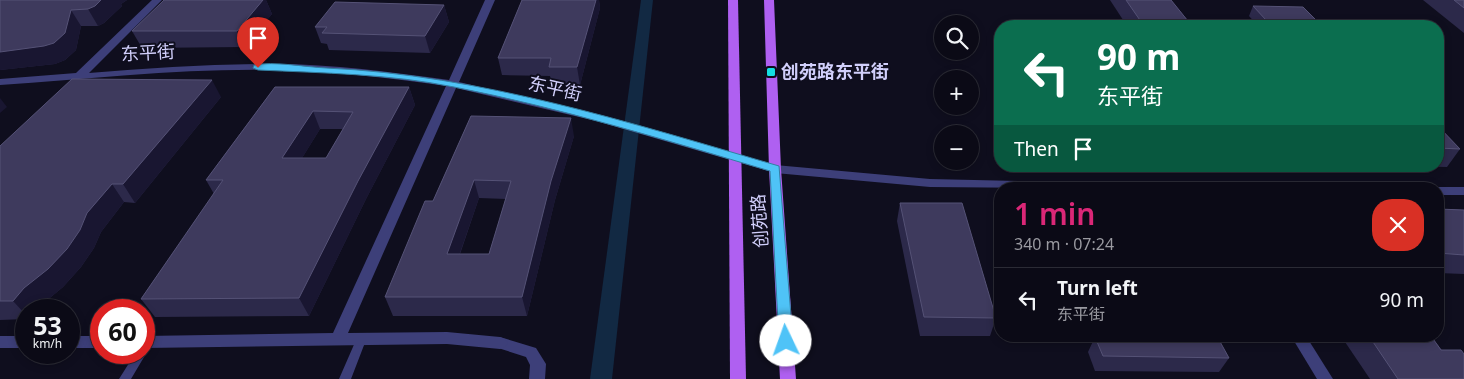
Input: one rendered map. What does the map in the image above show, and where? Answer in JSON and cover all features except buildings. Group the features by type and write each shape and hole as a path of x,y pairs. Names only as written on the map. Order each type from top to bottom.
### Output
{"main road":[{"name":"创苑路","path":"733,0 738,379"},
{"name":"创苑路","path":"769,0 775,169 788,379"}],"street":[{"path":"65,88 157,0"},
{"path":"338,340 490,0"},
{"name":"东平街","path":"0,82 184,69 276,67 375,73 453,84 599,118 775,169 930,183 994,184"},
{"path":"1444,191 1464,191"},
{"path":"155,346 447,338 500,343 531,352 538,364 537,379"},
{"path":"0,342 15,342"},
{"path":"1302,342 1325,379"}],"lane":[{"path":"345,379 361,340"},
{"path":"125,379 134,364"}],"waterway":[{"path":"601,379 647,0"}],"place":[{"name":"创苑路东平街","path":"771,72"}],"route":[{"path":"258,68 276,67 375,73 453,84 599,118 775,169 786,341"}]}
